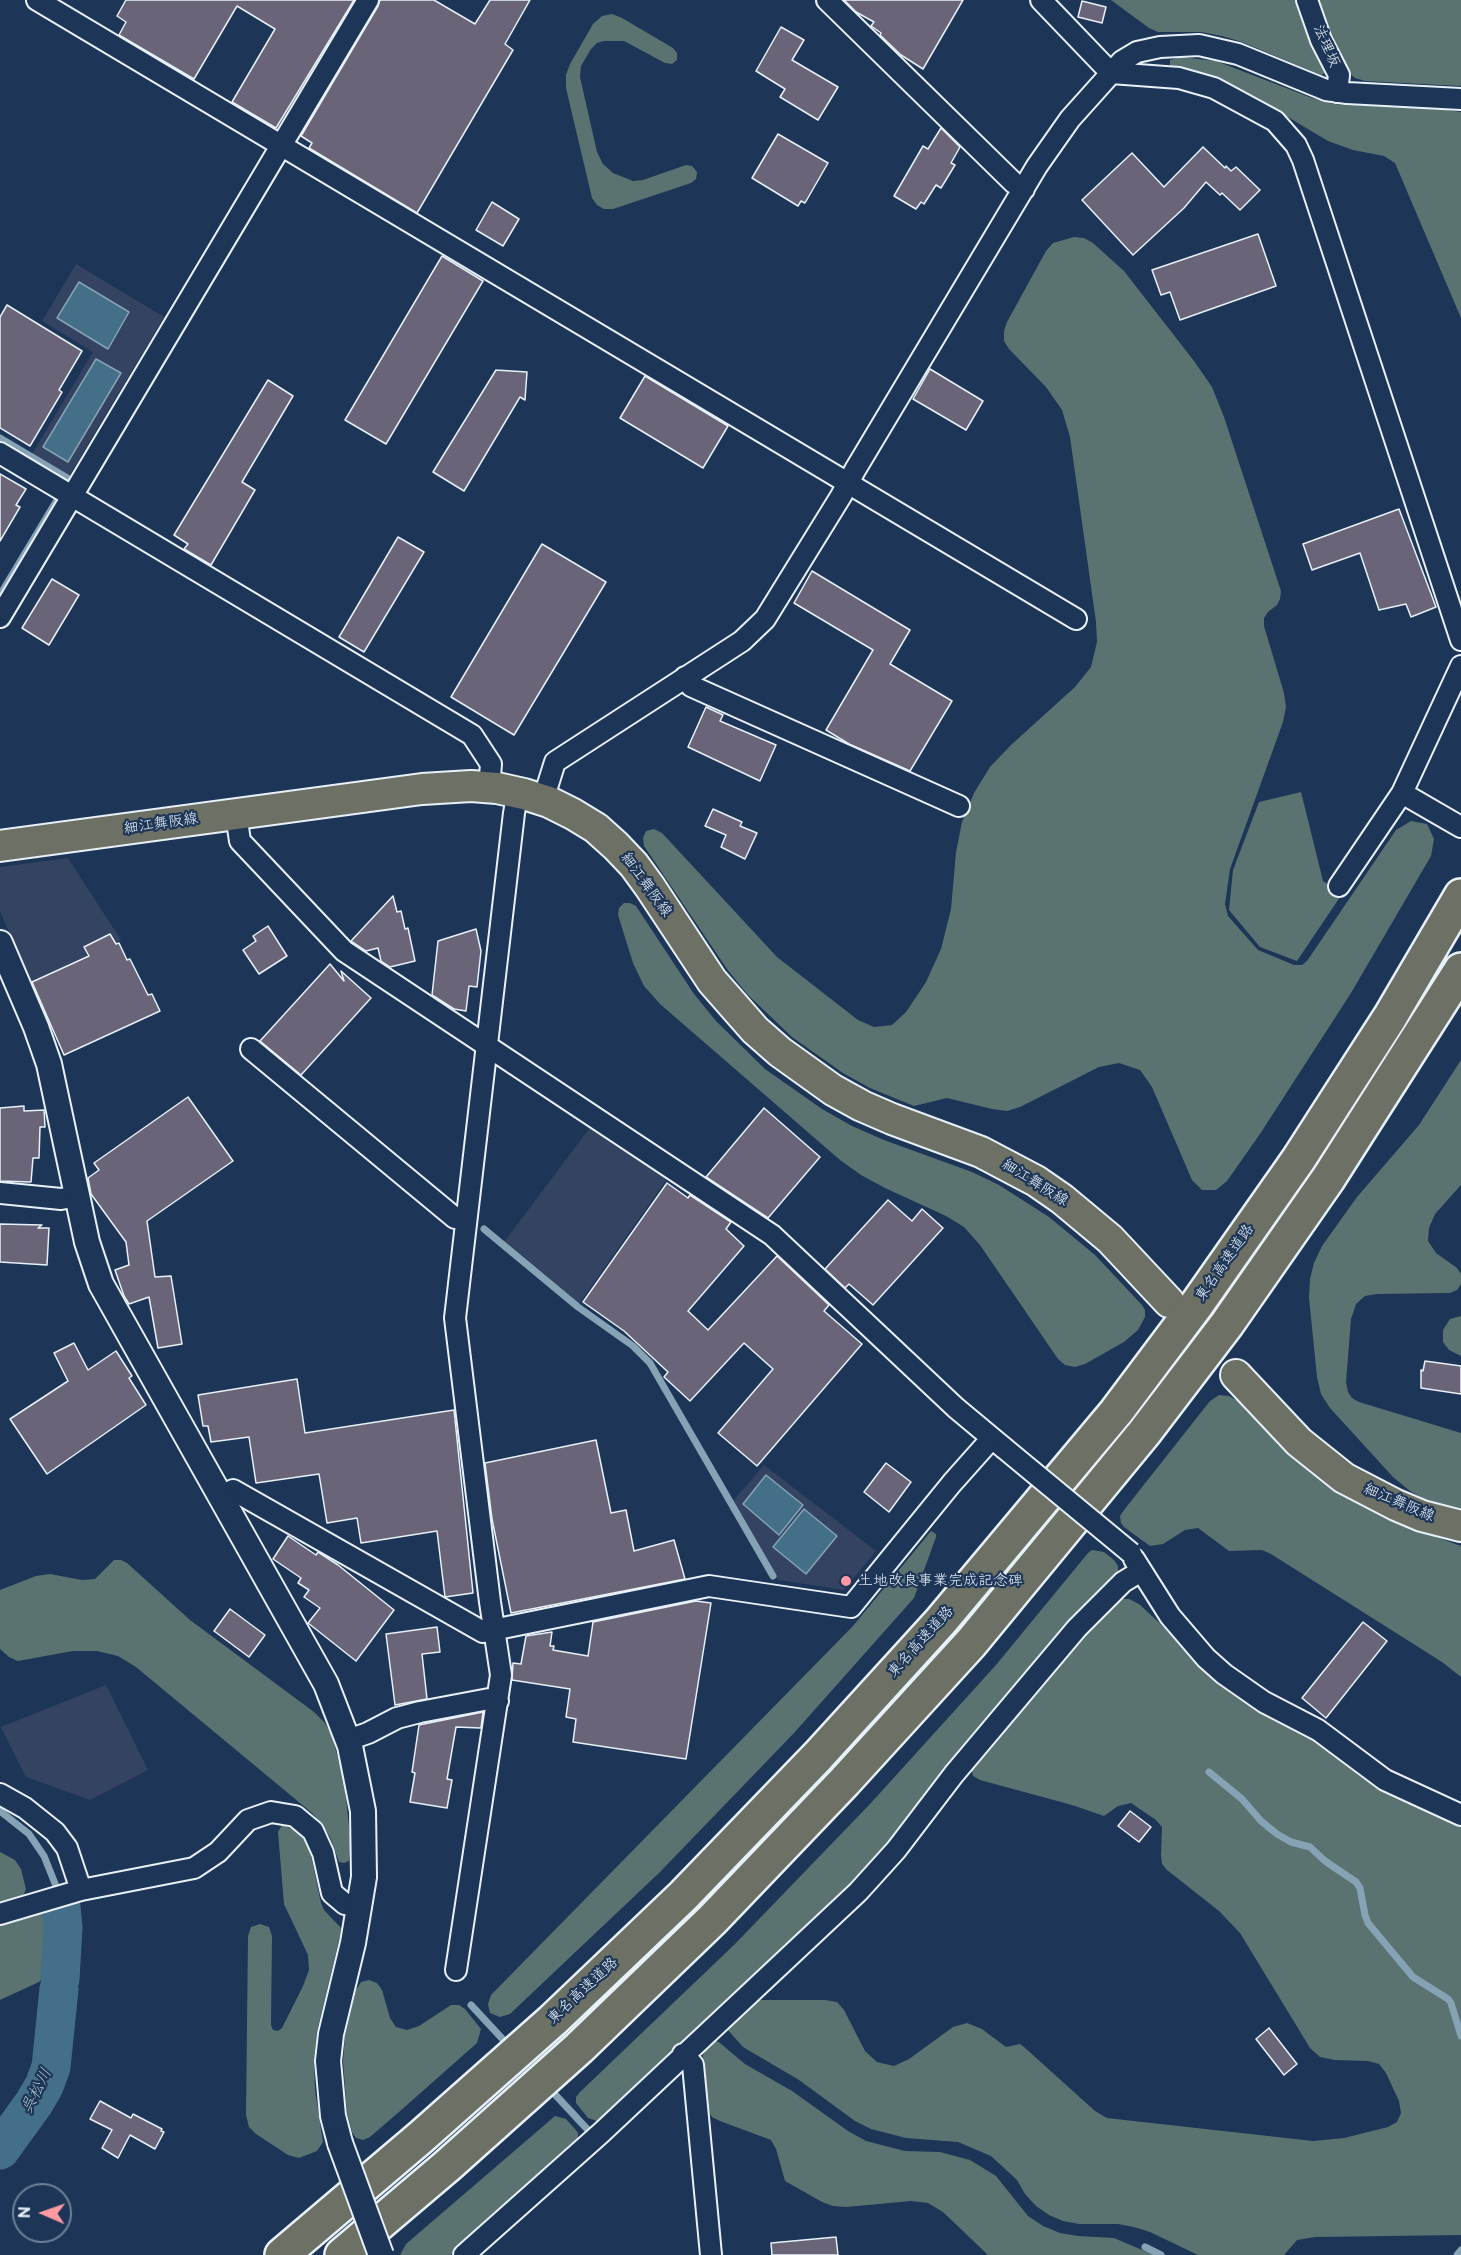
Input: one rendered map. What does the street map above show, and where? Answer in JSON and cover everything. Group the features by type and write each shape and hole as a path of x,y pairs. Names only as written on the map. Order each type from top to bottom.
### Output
{"highway":[{"name":"東名高速道路","path":"282,2255 421,2137 553,2020 683,1896 818,1756 941,1621 1116,1412 1197,1304 1298,1160 1390,1017 1461,896"},
{"path":"342,2255 447,2166 579,2048 712,1920 845,1781 971,1643 1144,1433 1227,1324 1328,1179 1461,970"}],"main road":[{"name":"細江舞阪線","path":"0,846 422,789 517,793 573,814 596,828 634,865 712,981 733,1006 780,1052 833,1090 862,1106 981,1152 1036,1182 1079,1212 1110,1239 1169,1302"},
{"name":"細江舞阪線","path":"1236,1375 1299,1442 1344,1478 1395,1505 1422,1516 1461,1527"}],"street":[{"path":"37,0 1076,619"},
{"path":"0,617 368,0"},
{"path":"827,0 1014,183 1024,189"},
{"path":"1041,0 1111,73 1179,78 1214,88 1275,121 1296,145 1303,160 1461,640"},
{"name":"法理坂","path":"1307,0 1321,40 1339,75 1336,92"},
{"path":"456,1970 501,1675 455,1318 517,793 555,762 742,640 765,619 1053,142 1070,119 1122,61 1137,52 1180,45 1199,45 1238,54 1336,92 1461,99"},
{"path":"0,453 472,735 491,764 517,793"},
{"path":"1339,886 1409,797 1461,666"},
{"path":"685,677 692,686 959,806"},
{"path":"1409,797 1461,827"},
{"path":"236,814 240,841 344,951 772,1235 956,1408 1131,1553 1160,1602 1190,1640 1206,1658 1243,1689 1318,1730 1385,1780 1461,1815"},
{"path":"0,944 49,1064 87,1242 101,1284 326,1684 348,1740 358,1778 365,1844 361,1906 331,2034 328,2061 333,2116 340,2143 381,2255"},
{"path":"251,1050 455,1218 466,1219"},
{"path":"0,1193 61,1199 78,1196"},
{"path":"220,1497 233,1490 483,1632 709,1586 852,1607 952,1483 998,1443"},
{"path":"464,2255 601,2133 877,1871 914,1828 954,1774 1077,1628 1123,1582 1141,1571"},
{"path":"348,1740 368,1734 398,1718 420,1712 489,1699 498,1701"},
{"path":"0,1794 25,1808 56,1832 67,1848 81,1890"},
{"path":"0,1914 81,1890 194,1868 218,1852 248,1820 271,1812 295,1816 313,1831 321,1847 332,1893 345,1904 361,1906"},
{"path":"683,2054 693,2065 711,2255"}],"shaded area":[{"path":"76,264 164,317 69,476 32,454 93,352 42,321"},
{"path":"79,282 129,312 108,349 57,318"},
{"path":"96,359 121,373 68,462 43,447"},
{"path":"68,858 121,940 30,982 0,911 0,867"},
{"path":"592,1125 669,1176 579,1304 504,1242"},
{"path":"764,1465 876,1551 844,1590 778,1580 733,1501"},
{"path":"766,1475 803,1505 779,1535 743,1504"},
{"path":"804,1509 837,1536 806,1574 773,1547"},
{"path":"106,1685 148,1770 90,1800 26,1777 1,1727"}],"green space":[{"path":"1111,0 1299,0 1328,72 1321,75 1222,36 1201,32 1158,32"},
{"path":"1314,0 1461,0 1461,86 1365,81 1355,78 1342,67"},
{"path":"612,14 673,48 677,53 677,60 672,64 665,63 624,41 604,41 597,43 591,49 581,66 580,77 597,152 603,164 613,173 633,181 643,180 686,165 692,166 697,172 696,179 691,183 613,209 604,209 592,198 566,88 566,75 593,24 602,16"},
{"path":"1181,57 1216,61 1312,98 1334,104 1431,108 1461,112 1461,318 1395,163 1384,156 1353,150 1328,141 1266,104 1217,80 1200,73 1170,66 1170,60"},
{"path":"1074,237 1084,238 1093,243 1124,271 1212,387 1281,591 1277,605 1264,618 1264,626 1286,707 1283,722 1230,869 1225,904 1228,916 1258,950 1294,965 1302,965 1307,961 1396,830 1411,821 1427,824 1434,839 1431,856 1351,993 1260,1134 1227,1181 1216,1190 1202,1190 1192,1180 1152,1087 1140,1070 1119,1063 1099,1067 1020,1107 1007,1111 947,1098 914,1106 870,1088 843,1073 792,1037 747,994 727,969 644,846 643,838 646,831 654,829 662,833 777,957 858,1020 874,1027 892,1025 906,1012 926,982 941,949 951,909 956,852 962,822 974,793 990,767 1075,687 1091,667 1097,642 1070,437 1062,410 1046,387 1004,341 1007,322 1046,251 1053,243"},
{"path":"1301,792 1323,881 1342,894 1297,961 1260,947 1229,910 1233,870 1259,802"},
{"path":"624,903 636,906 694,994 716,1021 765,1069 822,1109 852,1126 972,1172 999,1185 1049,1217 1095,1255 1142,1305 1145,1317 1138,1330 1124,1342 1085,1364 1075,1367 1065,1365 1058,1359 980,1245 964,1227 946,1216 885,1188 840,1160 660,1004 644,986 633,963 618,915 619,908"},
{"path":"1461,1060 1461,1185 1435,1214 1429,1228 1428,1241 1436,1253 1457,1268 1461,1274 1461,1284 1457,1290 1450,1293 1365,1296 1356,1304 1351,1319 1346,1382 1348,1392 1359,1402 1461,1433 1461,1510 1428,1501 1410,1491 1393,1477 1330,1408 1321,1394 1317,1377 1309,1298 1314,1263 1322,1246 1357,1197 1419,1125"},
{"path":"1461,1316 1461,1356 1449,1350 1443,1342 1443,1330 1450,1319"},
{"path":"1219,1395 1229,1396 1238,1401 1288,1454 1336,1491 1389,1520 1461,1546 1461,1677 1442,1662 1271,1554 1262,1550 1229,1551 1198,1528 1185,1530 1163,1544 1150,1546 1124,1527 1120,1516 1124,1510 1210,1401"},
{"path":"931,1531 936,1534 936,1537 914,1598 794,1733 660,1872 510,2014 500,2017 490,2013 488,2004 491,1995 853,1626"},
{"path":"1092,1550 1104,1552 1114,1560 1118,1566 1118,1572 889,1844 851,1885 602,2119 597,2121 588,2118 576,2103 576,2097 580,2092 735,1944 870,1804 996,1665"},
{"path":"114,1560 127,1563 190,1620 314,1712 325,1723 332,1736 344,1781 351,1844 349,1861 339,1862 330,1837 312,1813 136,1667 118,1656 97,1651 73,1651 18,1661 0,1649 0,1590 36,1576 50,1574 82,1580 95,1579"},
{"path":"1119,1599 1129,1599 1139,1604 1220,1679 1461,1822 1461,2235 1315,2237 1297,2240 1284,2255 1198,2255 1150,2232 1134,2227 1063,2221 1036,2206 1025,2194 1017,2180 991,2156 958,2142 906,2138 871,2129 855,2121 799,2080 743,2047 727,2029 727,2024 751,2003 760,2000 825,2000 837,2002 844,2010 865,2051 877,2062 894,2066 909,2059 953,2027 967,2023 982,2029 1006,2047 1020,2044 1095,2111 1107,2118 1313,2141 1344,2138 1388,2127 1397,2122 1401,2113 1399,2101 1386,2073 1379,2064 1320,2057 1310,2048 1240,1933 1219,1911 1162,1864 1162,1827 1156,1820 1131,1803 1118,1806 1104,1816 973,1776 971,1768 1081,1633"},
{"path":"282,1825 298,1831 309,1846 321,1903 324,1910 341,1928 317,2031 314,2060 315,2090 323,2142 317,2151 299,2158 288,2155 256,2134 249,2127 246,2115 248,1936 251,1927 260,1924 269,1927 272,1936 271,2025 273,2030 278,2031 282,2028 309,1970 308,1955 284,1904 278,1832"},
{"path":"0,1852 15,1860 21,1869 26,1889 19,1897 0,1903"},
{"path":"48,1914 53,1918 55,1926 50,1969 39,1982 0,2000 0,1926"},
{"path":"369,1980 377,1983 382,1990 390,2018 396,2027 407,2030 419,2026 451,2005 459,2005 481,2029 477,2043 370,2137 363,2140 356,2138 352,2132 347,2113 343,2061 345,2036 356,1990 361,1982"},
{"path":"711,2040 720,2043 745,2064 792,2091 866,2141 905,2151 940,2152 970,2160 996,2176 1028,2216 1043,2226 1060,2233 1114,2238 1154,2255 988,2255 943,2212 928,2203 911,2201 846,2207 822,2202 785,2181 776,2149 771,2140 720,2121 712,2117 707,2110 701,2067 703,2055"},
{"path":"555,2116 566,2119 578,2133 575,2143 450,2255 400,2255 406,2244"}],"building":[{"path":"126,0 354,0 276,128 232,102 275,29 237,6 194,79 119,35 126,22 117,16"},
{"path":"380,0 434,0 475,24 490,0 530,0 505,44 513,50 417,213 309,148 312,143 301,136"},
{"path":"844,0 963,0 923,69 901,55 880,35 881,33 871,26 874,22 856,12"},
{"path":"1082,1 1106,7 1102,23 1078,17"},
{"path":"781,27 804,40 792,60 838,87 818,120 780,97 785,89 756,71"},
{"path":"941,128 960,147 951,163 955,165 941,188 936,185 924,204 921,202 916,209 894,196 923,146 928,149"},
{"path":"778,134 828,163 805,203 801,201 798,206 752,178"},
{"path":"1203,147 1225,168 1226,166 1231,171 1236,167 1260,190 1240,210 1206,182 1184,208 1133,255 1082,200 1132,153 1164,187"},
{"path":"492,202 519,219 503,246 476,230"},
{"path":"1258,234 1276,286 1180,320 1170,292 1161,295 1152,270"},
{"path":"442,256 483,281 386,444 345,420"},
{"path":"7,305 82,351 59,390 62,392 30,446 0,428 0,317"},
{"path":"930,369 983,401 966,430 913,399"},
{"path":"496,370 527,372 525,400 520,397 464,491 433,472"},
{"path":"645,376 728,426 703,468 620,418"},
{"path":"268,380 293,396 242,482 255,490 211,565 184,549 188,544 174,535"},
{"path":"0,474 26,489 16,505 20,507 0,541"},
{"path":"1399,509 1436,607 1411,617 1406,604 1379,610 1360,553 1312,570 1303,544"},
{"path":"398,537 424,552 364,652 339,637"},
{"path":"542,544 606,582 514,735 451,697"},
{"path":"812,571 910,630 890,664 952,701 910,771 849,744 826,730 873,650 794,603"},
{"path":"52,579 79,595 49,645 22,628"},
{"path":"706,707 723,715 720,721 776,745 760,781 688,747"},
{"path":"713,809 742,822 740,826 757,833 745,859 721,847 726,835 705,826"},
{"path":"393,896 397,912 401,911 405,929 408,928 415,961 390,967 381,961 378,948 366,951 351,941"},
{"path":"268,926 287,956 259,974 243,950 256,941 253,936"},
{"path":"476,929 481,951 477,987 469,986 466,1011 454,1009 432,995 438,941"},
{"path":"110,934 116,944 119,943 127,960 130,959 148,995 152,994 160,1011 64,1055 32,982 89,956 84,947"},
{"path":"330,964 344,981 341,971 371,998 301,1075 260,1041"},
{"path":"188,1097 233,1161 147,1221 155,1277 171,1276 182,1344 158,1348 149,1297 129,1304 124,1296 115,1270 129,1265 126,1242 91,1194 88,1178 99,1170 94,1163"},
{"path":"24,1106 24,1111 44,1110 45,1127 40,1127 39,1158 33,1158 31,1182 0,1181 0,1108"},
{"path":"764,1108 820,1157 768,1218 706,1177"},
{"path":"667,1183 688,1198 690,1195 731,1222 726,1229 744,1246 688,1311 708,1330 777,1256 829,1305 824,1311 862,1344 757,1466 718,1433 773,1369 744,1343 690,1401 664,1377 668,1372 624,1331 583,1302"},
{"path":"888,1200 912,1221 922,1209 943,1228 873,1305 849,1284 845,1288 825,1269"},
{"path":"0,1224 42,1225 38,1228 49,1228 47,1265 0,1262"},
{"path":"74,1343 88,1370 116,1351 132,1376 129,1378 146,1405 47,1474 10,1419 68,1381 54,1353"},
{"path":"1425,1361 1461,1366 1461,1394 1421,1388 1421,1370 1423,1371"},
{"path":"297,1379 305,1433 454,1410 473,1593 445,1597 437,1531 361,1543 357,1518 327,1523 319,1474 256,1483 249,1437 211,1442 208,1426 203,1426 198,1395"},
{"path":"596,1440 611,1513 626,1510 634,1551 674,1540 685,1579 511,1613 492,1519 485,1463"},
{"path":"886,1463 911,1482 889,1512 864,1492"},
{"path":"288,1536 316,1555 318,1552 338,1565 394,1610 356,1661 308,1623 320,1608 304,1597 309,1590 298,1583 301,1578 273,1559"},
{"path":"696,1601 711,1603 686,1759 573,1742 576,1719 566,1717 570,1689 512,1680 513,1663 521,1664 526,1636 552,1632 550,1646 554,1646 553,1650 588,1656 593,1622"},
{"path":"230,1609 265,1635 249,1657 214,1631"},
{"path":"1363,1622 1387,1641 1326,1718 1302,1698"},
{"path":"437,1627 440,1652 422,1654 427,1699 395,1705 386,1634"},
{"path":"483,1712 481,1728 456,1727 447,1779 452,1780 447,1808 410,1802 419,1725"},
{"path":"1130,1811 1151,1827 1139,1842 1118,1826"},
{"path":"1269,2028 1297,2064 1284,2075 1256,2039"},
{"path":"100,2101 131,2118 133,2114 162,2129 161,2131 164,2132 155,2149 130,2135 118,2158 102,2148 112,2130 90,2119"},
{"path":"836,2237 838,2255 772,2255 771,2243"}],"waterway":[{"path":"0,438 69,479 68,481"},
{"path":"0,595 57,500"},
{"path":"484,1229 578,1307 633,1346 650,1363 773,1576"},
{"path":"1209,1772 1242,1799 1261,1821 1277,1834 1291,1842 1310,1847 1325,1861 1356,1882 1360,1888 1368,1923 1413,1977 1448,1999 1461,2036"},
{"path":"0,1811 29,1834 44,1856 56,1886"},
{"name":"呉松川","path":"60,1979 63,1928 61,1907"},
{"name":"呉松川","path":"0,2150 34,2103 51,2067 59,1989"},
{"path":"471,2005 510,2047"},
{"path":"549,2088 588,2130"},
{"path":"1145,2247 1161,2255"},
{"path":"1457,2255 1461,2250"}],"tunnel":[{"path":"1169,1302 1236,1375"}],"place":[{"name":"土地改良事業完成記念碑","path":"846,1581"}]}
